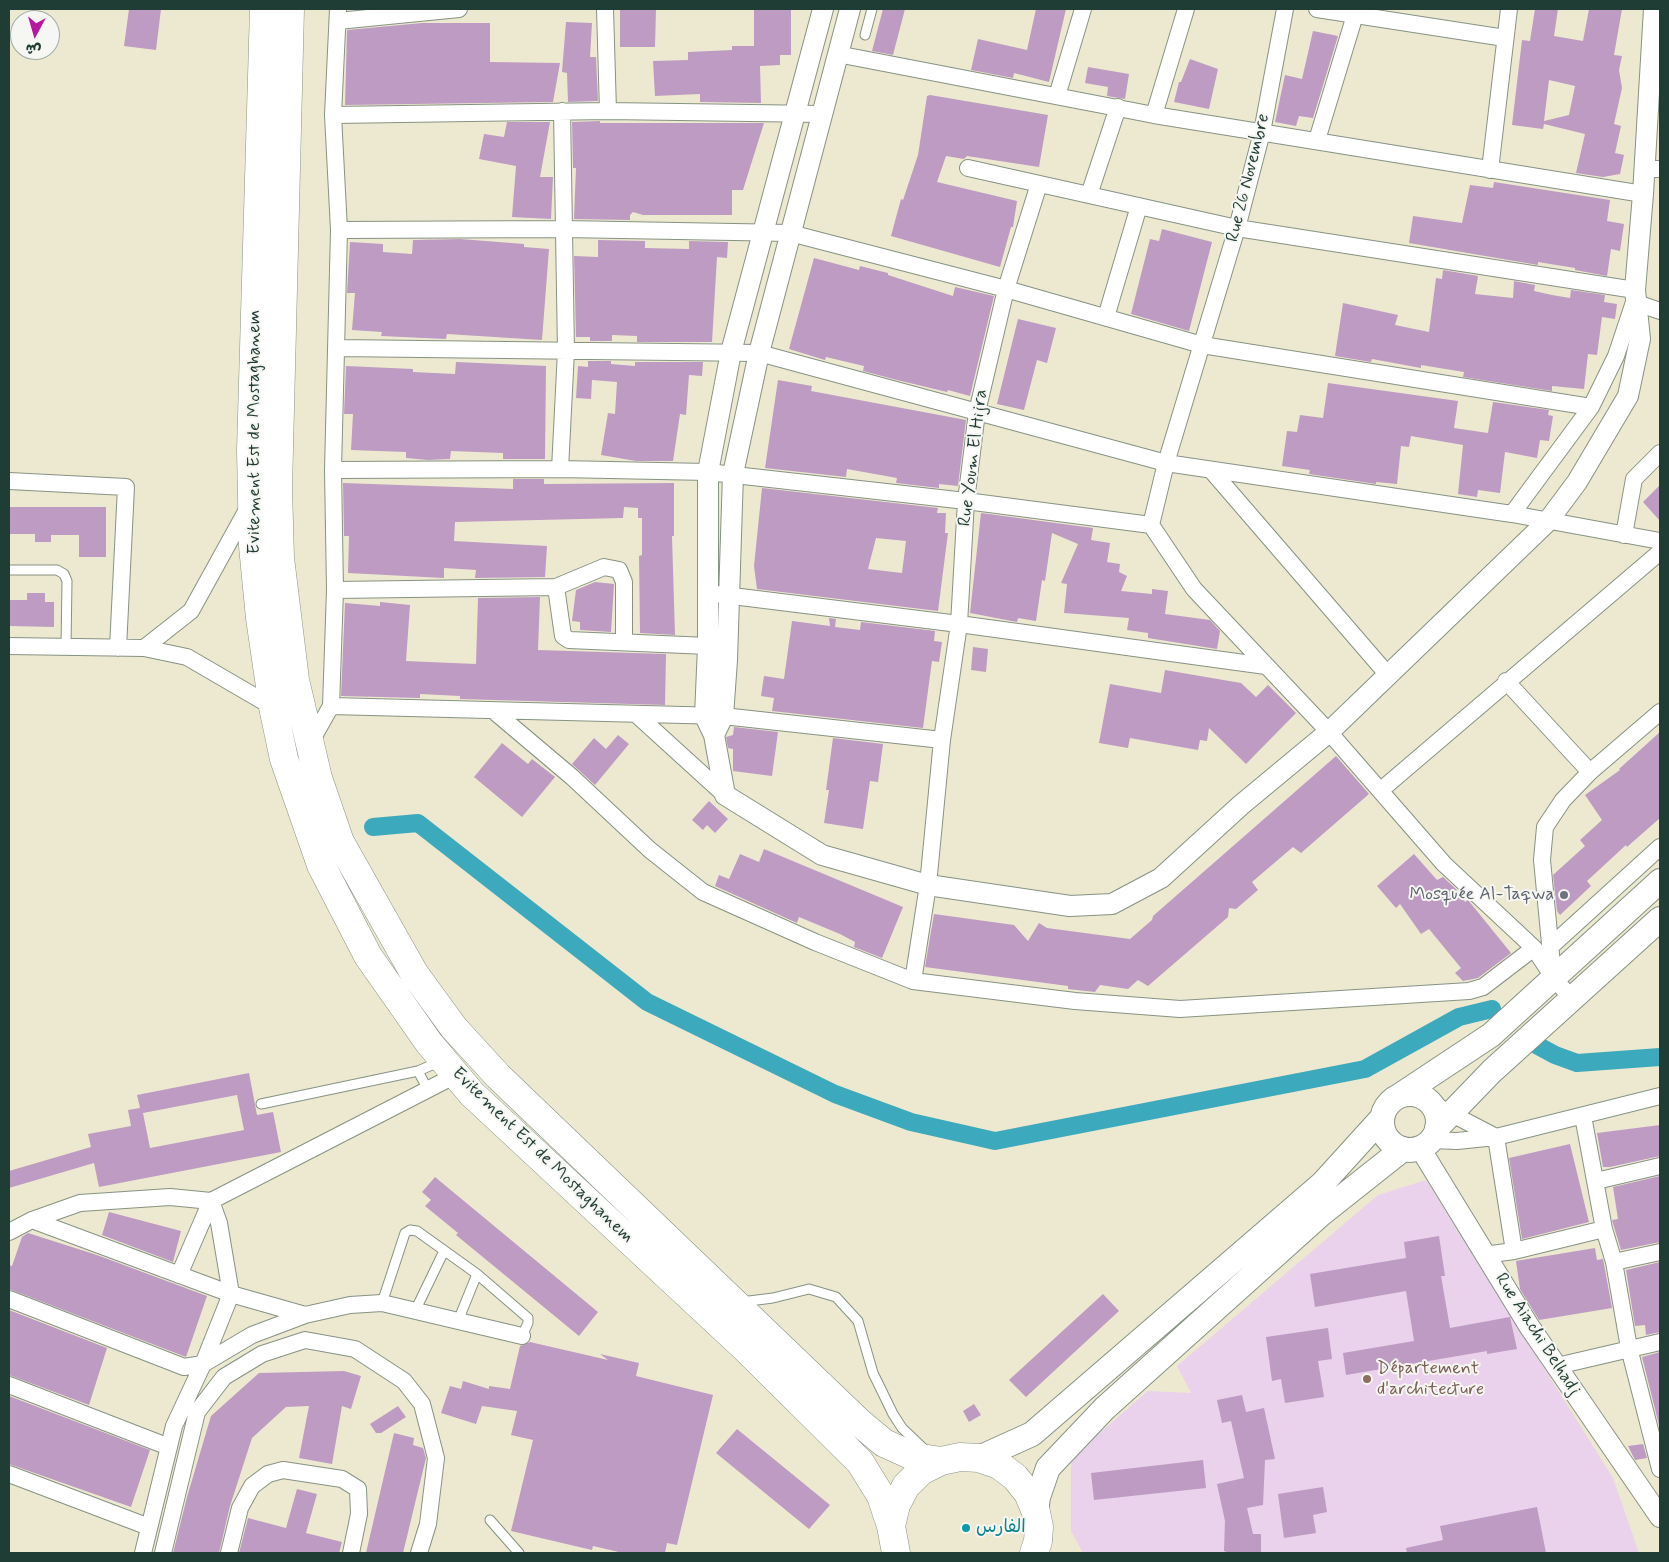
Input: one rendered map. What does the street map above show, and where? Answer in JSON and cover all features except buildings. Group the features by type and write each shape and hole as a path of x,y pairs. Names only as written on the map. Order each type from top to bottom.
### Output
{"highway":[{"name":"Evitement Est de Mostaghanem","path":"264,9 251,450 253,546 257,591 273,707 284,758 321,865 368,956 429,1044 512,1131 745,1348 860,1462 881,1496 891,1526 896,1553"},
{"name":"Evitement Est de Mostaghanem","path":"290,9 278,499 280,558 295,680 318,778 340,842 414,973 454,1028 498,1076 734,1303 884,1443 914,1457 941,1461"},
{"path":"891,1526 896,1505 906,1486 922,1471 941,1461 960,1457 979,1458 999,1465 1015,1477 1028,1493 1036,1512 1040,1549"}],"main road":[{"path":"979,1458 1032,1434 1323,1183 1382,1118 1390,1103 1492,1035 1553,977 1660,881"},
{"path":"1036,1512 1038,1497 1048,1468 1105,1408 1321,1214 1428,1136 1492,1071 1660,920"},
{"path":"1396,1098 1413,1095 1429,1102 1438,1118 1428,1136"},
{"path":"1382,1118 1382,1126 1389,1141 1428,1136"}],"street":[{"path":"310,743 331,706 335,590 333,470 338,348 339,230 333,115 338,15 459,9"},
{"path":"605,9 608,111"},
{"path":"726,794 714,735 708,646 708,472 731,352 797,113 823,9"},
{"path":"714,716 730,595 733,474 759,353 820,114 850,9"},
{"path":"1057,96 1083,9"},
{"path":"1154,114 1186,9"},
{"name":"Rue 26 Novembre","path":"1151,525 1166,463 1237,228 1262,132 1284,9"},
{"path":"1317,9 1505,38"},
{"path":"1490,170 1509,9"},
{"path":"1512,514 1591,407 1616,356 1634,296 1643,194 1653,169 1654,9"},
{"path":"1317,140 1355,15"},
{"path":"837,54 1118,108 1643,194"},
{"path":"1089,195 1118,108"},
{"path":"333,115 608,111 820,114"},
{"path":"560,469 566,351 562,112"},
{"path":"968,168 1237,228 1634,296 1660,311"},
{"name":"Rue Youm El Hijra","path":"914,981 928,885 942,740 959,624 966,501 977,412 1006,289 1039,184"},
{"path":"1106,317 1139,206"},
{"path":"339,230 564,229 790,233 1006,289 1202,345 1591,407"},
{"path":"636,714 726,794 822,855 928,885 1070,906 1112,904 1161,878 1241,805 1329,732 1548,521 1577,482 1628,396 1640,339 1634,296"},
{"path":"338,348 759,353 1166,463 1512,514 1624,536 1660,541"},
{"path":"1624,536 1634,479 1660,453"},
{"path":"333,470 560,469 708,472 966,501 1151,525 1194,589 1329,732 1444,864 1542,947"},
{"path":"1211,470 1388,676"},
{"path":"9,481 126,487 118,648"},
{"path":"144,648 191,611 252,500"},
{"path":"1381,790 1506,681 1660,552"},
{"path":"335,590 556,587 604,567 618,570 624,582 624,642"},
{"path":"556,587 563,636 569,640 708,646"},
{"path":"708,593 959,624 1266,666"},
{"path":"9,646 144,648 187,657 273,707"},
{"path":"1506,681 1590,772"},
{"path":"331,706 495,712 714,716 942,740"},
{"path":"495,712 572,777 650,850 703,892 815,942 914,981 1075,1001 1190,1008 1470,991 1483,987 1542,947 1660,848"},
{"path":"1572,999 1553,977 1542,947 1544,827 1563,800 1590,772 1660,712"},
{"path":"9,1232 32,1220 80,1203 170,1197 211,1201 428,1090 450,1068"},
{"path":"1428,1136 1457,1141 1496,1137 1660,1097"},
{"path":"1583,1116 1604,1230 1614,1262 1629,1348 1655,1432 1660,1469"},
{"path":"1428,1136 1496,1137"},
{"name":"Rue Aiachi Belhadj","path":"1428,1136 1484,1254 1557,1366 1660,1517"},
{"path":"1496,1137 1514,1251"},
{"path":"1596,1181 1660,1166"},
{"path":"180,1275 211,1201"},
{"path":"143,1553 174,1426 203,1364 230,1294 219,1223 211,1201"},
{"path":"32,1220 230,1294 305,1315"},
{"path":"1484,1254 1514,1251 1604,1230"},
{"path":"1614,1262 1660,1252"},
{"path":"9,1299 184,1367 203,1364 252,1335 305,1315 350,1305 382,1303 522,1336"},
{"path":"163,1553 197,1412 224,1377 262,1354 305,1340 355,1348 404,1381 422,1404 436,1458 428,1524 419,1553"},
{"path":"1557,1366 1660,1342"},
{"path":"9,1385 169,1447"},
{"path":"229,1553 240,1508 252,1486 268,1474 283,1470 342,1479 358,1489 359,1514 351,1553"},
{"path":"9,1474 149,1527"}],"lane":[{"path":"865,35 872,9"},
{"path":"9,570 57,570 64,574 67,581 66,647"},
{"path":"261,1104 418,1071 450,1068"},
{"path":"418,1071 428,1090"},
{"path":"382,1303 405,1233 410,1230 417,1230 477,1274 528,1318 528,1323 522,1336"},
{"path":"415,1311 444,1251"},
{"path":"458,1321 477,1274"},
{"path":"734,1303 773,1298 809,1289 836,1297 858,1321 873,1374 893,1414 914,1440 941,1461"},
{"path":"490,1520 519,1553"}],"shaded area":[{"name":"Département d'architecture","path":"1426,1180 1613,1478 1639,1553 1083,1553 1071,1531 1071,1458 1148,1391 1191,1393 1177,1366 1378,1195"}],"waterway":[{"path":"373,827 418,823 647,1002 835,1094 911,1122 995,1141 1365,1069 1459,1017 1492,1009"},
{"path":"1531,1042 1555,1055 1577,1063 1660,1057"}],"place":[{"name":"Mosquée Al-Taqwa","path":"1564,895"},
{"name":"Département d'architecture","path":"1367,1379"},
{"name":"الفارس","path":"966,1528"}]}
